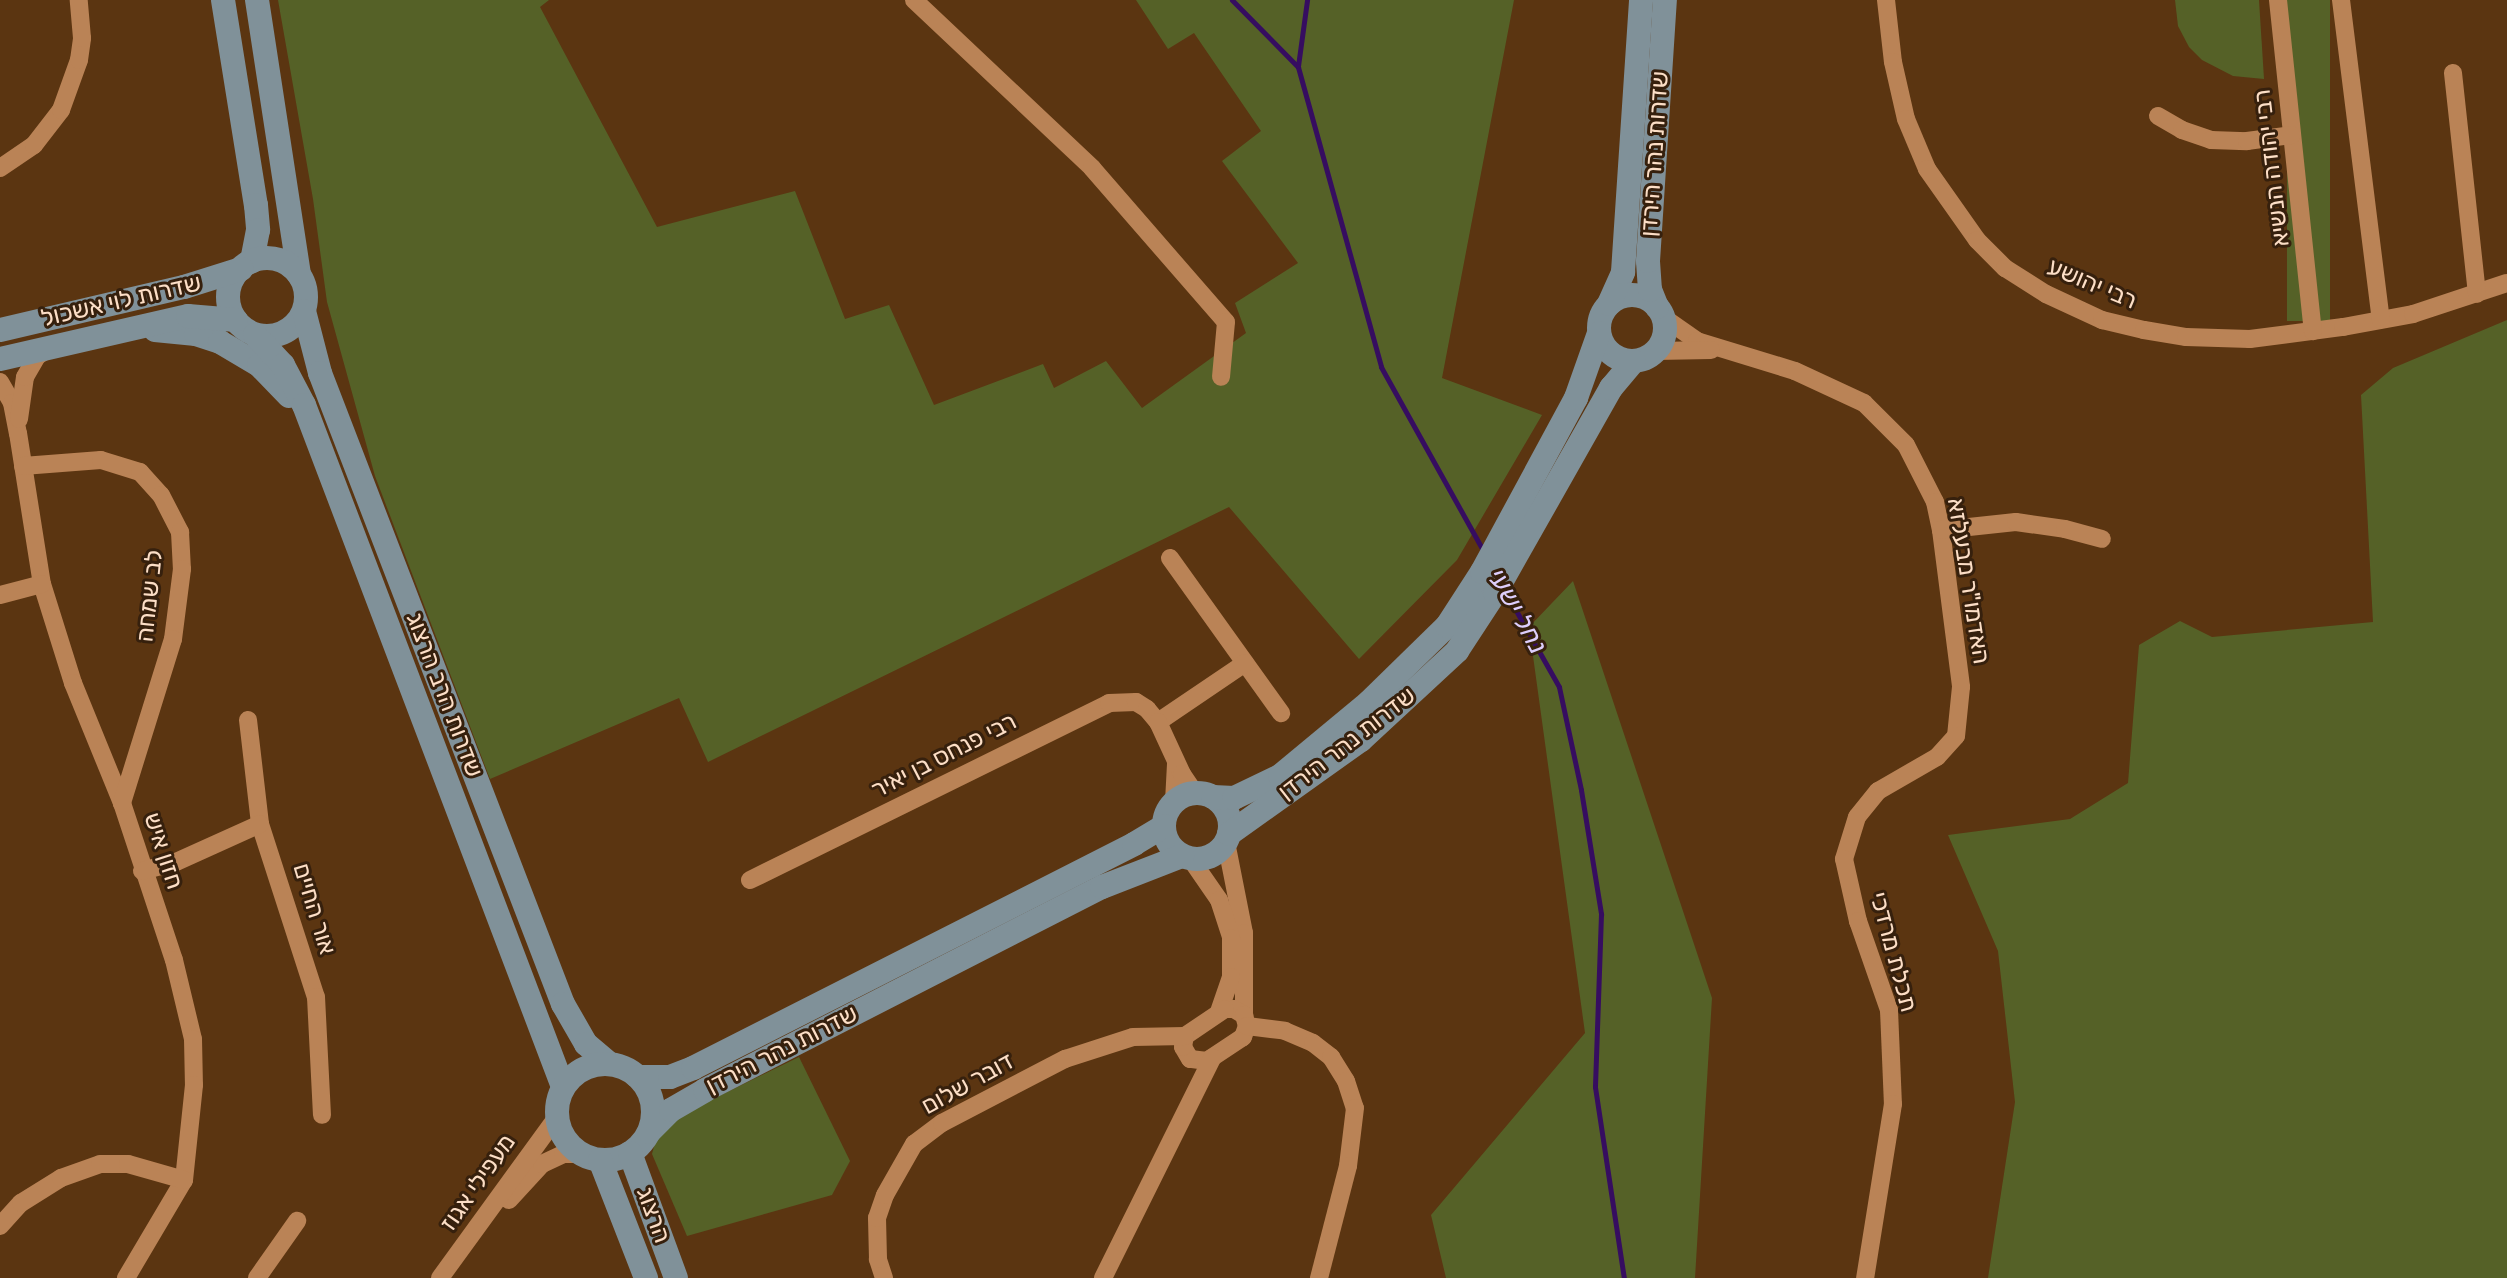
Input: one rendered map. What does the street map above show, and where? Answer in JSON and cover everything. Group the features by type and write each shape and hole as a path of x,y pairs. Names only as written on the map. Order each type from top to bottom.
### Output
{"main road":[{"path":"223,0 258,230 246,265 234,278 228,299 246,328 279,335 298,321 304,311 305,287 299,275 257,0"},
{"name":"שדרות נהר הירדן","path":"1609,304 1623,272 1641,0"},
{"name":"שדרות נהר הירדן","path":"1660,312 1648,277 1648,261 1665,0"},
{"path":"246,265 278,260 299,275"},
{"name":"שדרות לוי אשכול","path":"0,330 184,287 246,265"},
{"path":"1639,296 1660,312 1664,335 1645,356 1615,357 1599,333 1599,322 1609,304 1618,298 1639,296"},
{"name":"שדרות הרב הרצוג","path":"304,311 320,373 563,1004 586,1044 610,1064"},
{"name":"שדרות לוי אשכול","path":"0,359 188,316 246,328"},
{"name":"שדרות הרב הרצוג","path":"246,328 283,365 311,425 552,1050 563,1087"},
{"path":"125,330 173,330 220,342 259,365 311,425"},
{"name":"שדרות נהר הירדן","path":"1194,798 1234,798 1280,776 1369,702 1447,626 1482,572 1576,398 1599,333"},
{"name":"שדרות נהר הירדן","path":"1228,838 1361,740 1457,651 1495,593 1611,388 1645,356"},
{"path":"1194,798 1227,813 1228,838 1207,857 1186,857 1169,843 1164,826 1194,798"},
{"name":"שדרות נהר הירדן","path":"638,1077 670,1077 693,1068 1164,826"},
{"name":"שדרות נהר הירדן","path":"649,1132 671,1110 705,1090 1102,887 1186,857"},
{"path":"591,1157 630,1153 649,1132 652,1103 638,1077 610,1064 583,1068 563,1087 557,1117 564,1138 591,1157 646,1278"},
{"name":"הרצוג","path":"630,1153 676,1278"}],"street":[{"path":"0,168 34,145 61,110 79,60 82,38 79,0"},
{"path":"914,0 1092,168 1226,322 1221,377"},
{"name":"רבי יהושע","path":"1886,0 1893,62 1906,119 1927,169 1977,240 2005,268 2046,294 2102,320 2186,337 2250,339 2381,320 2507,283"},
{"name":"רבי יהודה הנשיא","path":"2278,0 2313,331"},
{"path":"2341,0 2381,320"},
{"path":"2453,73 2477,294"},
{"path":"2158,116 2182,130 2211,140 2247,141 2292,135"},
{"name":"האדמו\"ר מבעלזא","path":"1660,312 1697,341 1828,384 1864,403 1887,422 1923,474 1941,530 1961,687 1956,736"},
{"name":"חזון איש","path":"18,433 25,377 37,356 51,347"},
{"name":"האדמו\"ר מבעלזא","path":"1645,356 1707,350 1734,354"},
{"name":"חזון איש","path":"0,382 12,403 42,584 73,683 122,803 174,960 193,1039 194,1085 184,1180 127,1278"},
{"name":"לב שמחה","path":"23,466 101,460 140,472 161,495 180,532 182,569 173,639 122,803"},
{"path":"1941,530 2016,522 2065,529 2102,539"},
{"path":"1170,558 1281,713"},
{"path":"0,595 42,584"},
{"path":"1194,798 1158,722 1245,663"},
{"name":"רבי פנחס בן יאיר","path":"750,880 1096,707 1136,702 1158,722"},
{"name":"אור החיים","path":"248,720 254,800 316,997 322,1115"},
{"name":"תכלת מרדכי","path":"1865,1278 1893,1104 1889,1010 1858,921 1844,859 1857,817 1878,791 1937,757 1956,736"},
{"path":"142,871 176,862 260,824"},
{"path":"1228,838 1244,933 1245,1021 1243,1037 1201,1062 1190,1059 1183,1047 1185,1036 1219,1011 1234,1009 1245,1021 1285,1031 1322,1050 1331,1057 1346,1081 1355,1108 1348,1166 1319,1278"},
{"path":"1186,857 1219,900 1231,938 1231,977 1219,1011"},
{"name":"דובר שלום","path":"884,1278 878,1259 877,1218 885,1195 914,1144 942,1123 1065,1059 1133,1037 1185,1036"},
{"path":"1103,1278 1212,1058"},
{"name":"מעפילי אגוז","path":"440,1278 557,1117"},
{"name":"מעפילי אגוז","path":"454,1278 530,1172 550,1159 591,1157"},
{"path":"0,1226 21,1203 47,1187 100,1164 128,1164 184,1180"},
{"path":"257,1278 297,1221"}],"green space":[{"path":"278,0 549,0 540,7 657,227 795,191 845,319 889,305 934,405 1043,364 1054,388 1106,361 1142,408 1246,333 1235,303 1298,263 1222,161 1261,131 1194,33 1168,49 1136,0 1514,0 1442,378 1542,415 1457,560 1359,659 1229,507 708,762 679,698 490,779 375,476 327,302 313,199"},
{"path":"2175,0 2259,0 2264,79 2233,76 2202,60 2189,47 2178,26"},
{"path":"2287,0 2330,0 2330,321 2287,321"},
{"path":"2507,320 2507,1278 1988,1278 2015,1102 1998,951 1948,835 2070,819 2128,783 2139,645 2180,621 2212,637 2373,622 2361,395 2393,368"},
{"path":"1573,581 1712,998 1695,1278 1446,1278 1431,1215 1585,1033 1529,627"},
{"path":"799,1057 850,1161 832,1195 687,1236 652,1154 657,1135 676,1117"}],"waterway":[{"name":"נחל ישעי","path":"1232,0 1298,67 1381,367 1485,554"},
{"path":"1298,66 1307,0"},
{"name":"נחל ישעי","path":"1505,591 1559,687 1581,790 1601,914 1595,1087 1624,1278"}]}
